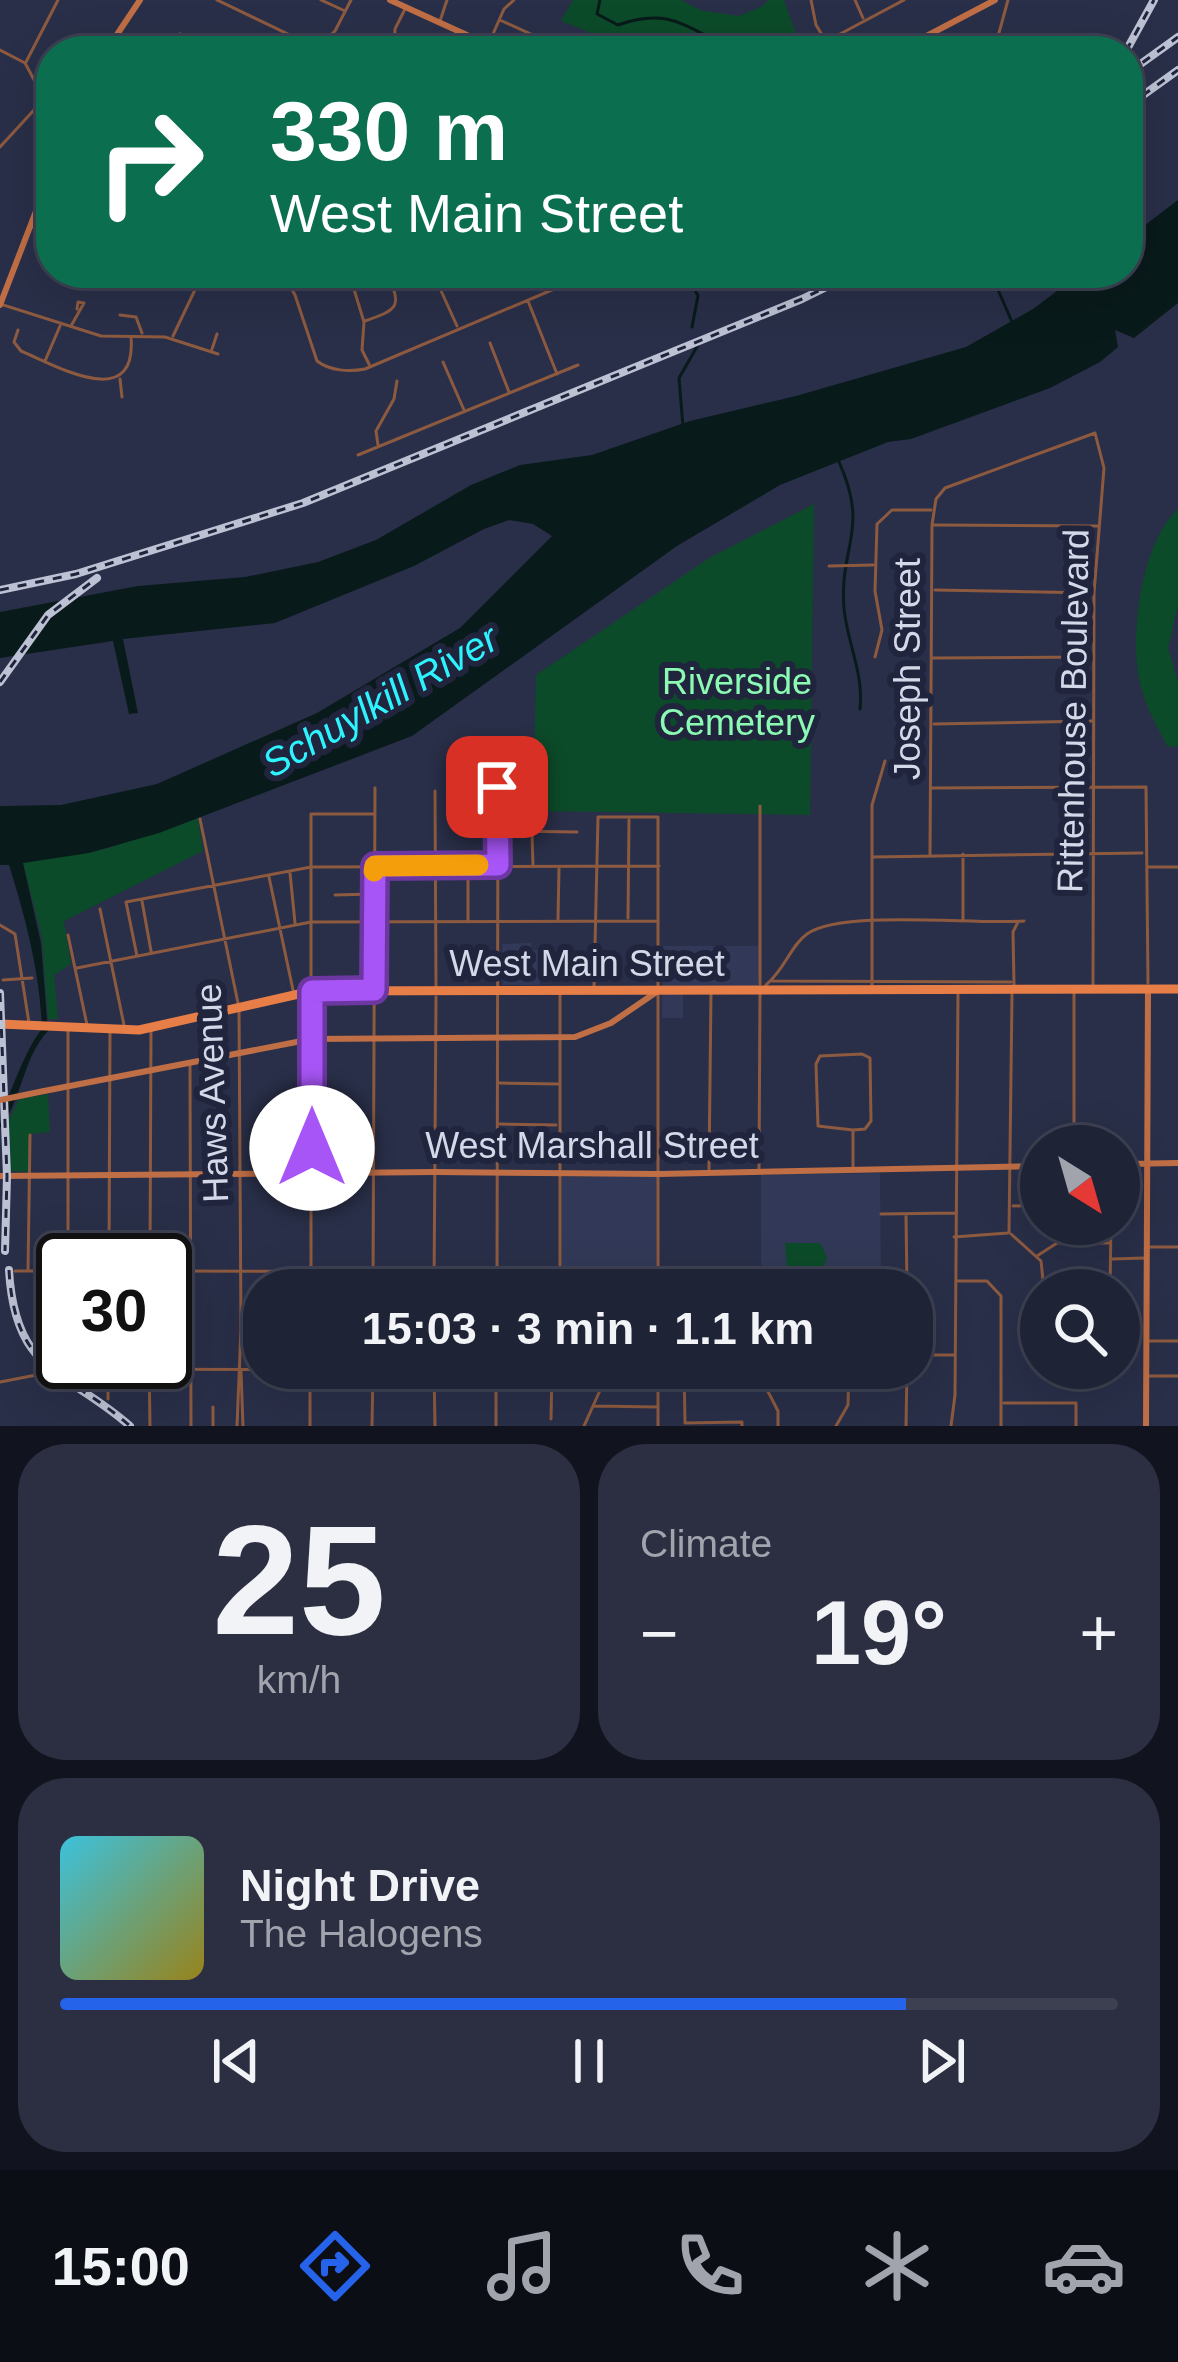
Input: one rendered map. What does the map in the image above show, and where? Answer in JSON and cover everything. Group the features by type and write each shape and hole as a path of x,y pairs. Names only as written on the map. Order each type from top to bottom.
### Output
{"main road":[{"name":"West Main Street","path":"0,1024 151,1028 312,991 711,991 872,985 958,991 1012,983 1074,990 1178,989"}],"street":[{"path":"39,36 58,0"},
{"path":"116,36 140,0"},
{"path":"217,0 289,36"},
{"path":"321,0 345,11"},
{"path":"330,36 351,0"},
{"path":"390,0 470,36"},
{"path":"439,22 447,0"},
{"path":"492,36 514,0"},
{"path":"811,0 822,36"},
{"path":"855,0 863,20"},
{"path":"835,36 902,0"},
{"path":"931,36 995,0"},
{"path":"998,36 1009,0"},
{"path":"395,36 406,7"},
{"path":"500,20 535,36"},
{"path":"25,63 36,42"},
{"path":"0,50 25,63 36,79"},
{"path":"0,146 36,103"},
{"path":"36,212 0,305 107,338 172,338 218,354"},
{"path":"31,225 36,228"},
{"path":"172,338 196,288"},
{"path":"291,288 320,364 350,370 370,366 554,288"},
{"path":"354,288 364,322 362,350 370,366"},
{"path":"364,322 392,310 398,296 394,288"},
{"path":"440,288 457,327"},
{"path":"527,299 557,374"},
{"path":"70,327 77,309"},
{"path":"120,315 136,317 142,336"},
{"path":"45,361 61,325"},
{"path":"17,330 14,342 18,349 92,379 119,377"},
{"path":"211,351 218,334"},
{"path":"122,397 119,377 131,350 131,337"},
{"path":"490,343 510,393"},
{"path":"443,362 464,412"},
{"path":"358,455 578,365"},
{"path":"379,447 376,430 394,399 398,381"},
{"name":"Joseph Street","path":"930,854 936,499 945,488 1095,434"},
{"name":"Rittenhouse Boulevard","path":"1094,990 1094,592 1104,468 1095,434"},
{"path":"875,657 882,630 875,602 876,528 882,517 895,510 933,510"},
{"path":"932,525 1100,526"},
{"path":"830,566 875,566"},
{"path":"933,590 1094,592"},
{"path":"932,658 1093,658"},
{"path":"932,724 1092,722"},
{"path":"872,985 872,805 885,761"},
{"path":"497,787 497,1269"},
{"path":"931,788 1146,787 1146,1426"},
{"path":"373,1269 375,788"},
{"path":"434,1269 435,791"},
{"path":"759,1172 760,806"},
{"path":"311,1269 311,814 374,814"},
{"path":"424,814 435,814"},
{"path":"594,990 598,818 658,817 658,1269"},
{"path":"628,921 629,818"},
{"name":"Haws Avenue","path":"200,819 239,1008 240,1426"},
{"path":"499,832 577,832"},
{"path":"532,832 533,865"},
{"path":"874,857 1144,853"},
{"path":"963,854 963,922"},
{"path":"468,865 468,922"},
{"path":"557,920 560,865"},
{"path":"136,956 126,902 311,867 659,866"},
{"path":"1146,867 1178,866"},
{"path":"290,871 295,925"},
{"path":"268,875 294,995"},
{"path":"335,895 374,894"},
{"path":"142,899 152,953"},
{"path":"100,909 124,1030"},
{"path":"77,968 311,922 659,921"},
{"path":"1008,922 1013,932 1009,1232"},
{"path":"760,990 786,966 800,940 828,924 1021,922 1013,932"},
{"path":"0,925 15,934 31,1025"},
{"path":"68,935 88,1026"},
{"path":"3,980 32,978"},
{"path":"771,981 1012,983"},
{"path":"560,990 560,1269"},
{"path":"1074,990 1074,1125"},
{"path":"0,1100 312,1039 560,1039 611,1023 658,991"},
{"path":"709,1173 711,991"},
{"path":"951,1426 958,991"},
{"path":"68,1027 68,1233"},
{"path":"109,1233 111,1028"},
{"path":"150,1233 151,1028"},
{"path":"862,1054 870,1058 871,1124 853,1130 818,1126 820,1056 862,1054"},
{"path":"189,1233 190,1062"},
{"path":"497,1083 560,1084"},
{"path":"498,1124 560,1124"},
{"path":"853,1130 853,1170"},
{"path":"28,1271 30,1135"},
{"path":"1140,1162 1178,1163"},
{"name":"West Marshall Street","path":"0,1177 659,1174 1020,1167"},
{"path":"1012,1206 1020,1206"},
{"path":"881,1214 956,1213"},
{"path":"906,1214 907,1269"},
{"path":"954,1237 985,1238 1009,1232"},
{"path":"1009,1232 1037,1256 1043,1269"},
{"path":"1037,1256 1054,1245"},
{"path":"1110,1245 1110,1269"},
{"path":"1147,1246 1178,1246"},
{"path":"1110,1259 1147,1258"},
{"path":"192,1270 240,1271"},
{"path":"15,1271 36,1271"},
{"path":"954,1281 987,1281 1001,1297 1001,1426"},
{"path":"1145,1341 1178,1341"},
{"path":"933,1355 955,1355"},
{"path":"192,1369 240,1369"},
{"path":"0,1382 36,1373"},
{"path":"1145,1376 1178,1376"},
{"path":"108,1389 108,1400"},
{"path":"149,1389 150,1426"},
{"path":"191,1426 192,1389"},
{"path":"310,1389 310,1426"},
{"path":"373,1389 373,1426"},
{"path":"434,1389 435,1426"},
{"path":"496,1389 496,1426"},
{"path":"550,1418 551,1389"},
{"path":"584,1426 598,1389"},
{"path":"658,1389 658,1426"},
{"path":"684,1389 685,1423 742,1422 742,1426"},
{"path":"767,1389 778,1411 778,1426"},
{"path":"836,1425 848,1406 848,1389"},
{"path":"906,1426 907,1389"},
{"path":"1002,1403 1076,1403 1076,1426"},
{"path":"593,1406 658,1407"},
{"path":"213,1407 213,1426"}],"shaded area":[{"path":"531,943 531,950 539,950 540,985 503,985 502,944"},
{"path":"663,946 759,946 758,986 683,987 683,1018 662,1018"},
{"path":"880,1173 881,1269 761,1269 761,1175"},
{"path":"657,1176 656,1269 562,1269 562,1177"}],"green space":[{"path":"573,0 681,0 700,10 739,16 768,0 784,0 797,36 598,36 561,21"},
{"name":"Riverside Cemetery","path":"814,504 810,815 533,811 536,675 711,557"},
{"path":"1178,509 1178,606 1168,648 1178,682 1178,746 1168,747 1141,687 1136,637 1147,564 1155,542"},
{"path":"198,818 203,851 64,921 71,964 54,975 58,1019 48,1019 42,937 23,863 105,849"},
{"path":"48,1094 50,1132 30,1134 29,1172 10,1171 9,1120 19,1099"},
{"path":"785,1243 820,1243 827,1257 823,1269 787,1269"}],"water":[{"name":"Schuylkill River","path":"1178,200 1178,303 1134,338 1115,330 1118,347 1100,362 1050,388 911,439 888,442 780,485 677,546 412,736 159,833 89,853 23,863 41,943 48,1031 0,1128 17,1076 42,1030 26,926 9,865 0,865 0,806 61,805 157,784 317,713 460,628 552,536 533,524 509,520 414,566 275,623 123,639 138,713 129,714 113,641 0,658 0,612 138,586 245,577 318,562 376,540 471,485 520,465 592,455 690,421 966,347 1061,288 1143,288 1143,227"}],"waterway":[{"path":"600,0 597,14 618,25 667,19 707,36"},
{"path":"692,327 698,296 694,288"},
{"path":"997,288 1012,322"},
{"path":"683,427 679,378 698,345"},
{"path":"839,462 852,505 844,608 860,683 860,709"}],"railway":[{"path":"1134,36 1154,0"},
{"path":"1143,62 1178,37"},
{"path":"1143,95 1178,70"},
{"path":"0,590 76,574 303,503 824,288"},
{"path":"0,682 48,615 97,578"},
{"path":"0,993 5,1251"},
{"path":"9,1270 13,1305 33,1351 130,1426"}],"slow traffic":[{"path":"374,871 375,866 478,865"}],"route":[{"path":"312,1148 312,991 374,990 375,866 498,865 497,787"}]}
